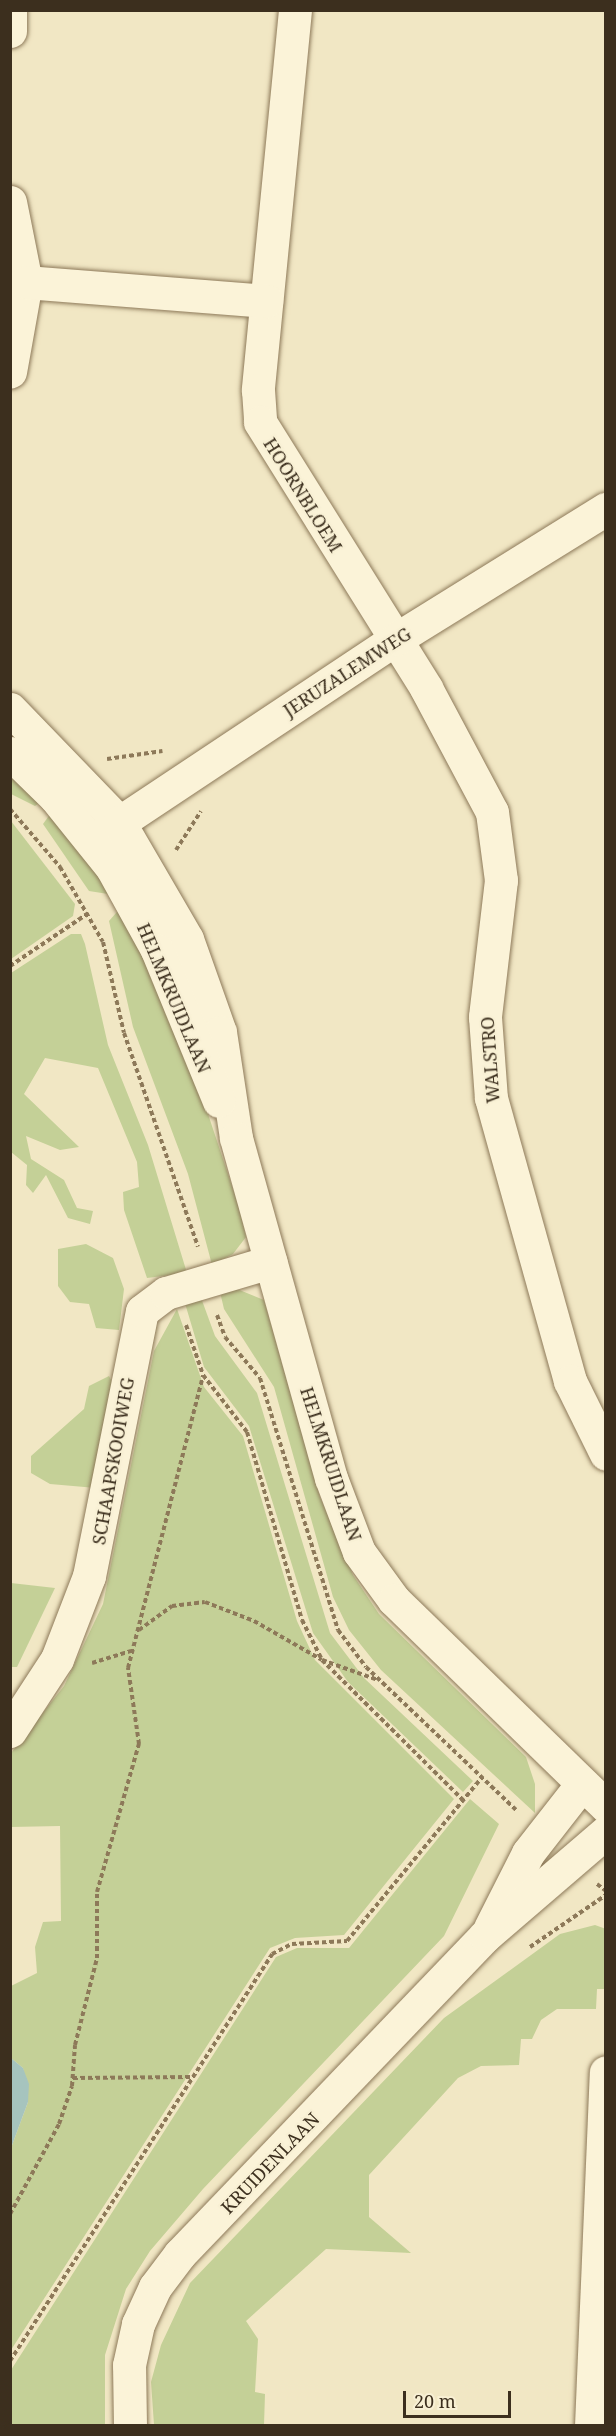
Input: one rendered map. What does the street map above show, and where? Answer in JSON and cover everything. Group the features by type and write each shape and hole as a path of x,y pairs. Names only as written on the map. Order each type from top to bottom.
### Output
{"street":[{"name":"HOORNBLOEM","path":"295,10 257,399 264,435 396,639"},
{"path":"10,12 10,31"},
{"path":"10,202 26,282 10,372"},
{"path":"26,282 266,301"},
{"name":"JERUZALEMWEG","path":"93,840 396,639 606,509"},
{"name":"WALSTRO","path":"396,639 482,784 492,812 501,880 485,1017 491,1098 570,1381 606,1454"},
{"name":"HELMKRUIDLAAN","path":"10,709 119,822 170,906 204,981 220,1032 236,1138 332,1478 359,1552 394,1600 606,1806"},
{"name":"HELMKRUIDLAAN","path":"10,753 93,840 157,950 236,1138"},
{"name":"SCHAAPSKOOIWEG","path":"10,1731 57,1659 90,1576 138,1319 150,1302 176,1290 270,1262"},
{"name":"KRUIDENLAAN","path":"485,1936 528,1853 582,1784"},
{"name":"KRUIDENLAAN","path":"130,2426 129,2365 155,2287 485,1936 606,1832"},
{"path":"591,2426 597,2218 606,2072"}],"path":[{"path":"10,809 60,867 90,913 10,966"},
{"path":"176,1290 202,1375 247,1432 302,1620 322,1660 463,1800"},
{"path":"10,2214 59,2124 73,2078 75,2045 96,1968 97,1892 139,1744 128,1668 202,1375"},
{"path":"138,1632 172,1606 205,1602 254,1620 322,1660 382,1681"},
{"path":"10,2361 277,1948 347,1941 482,1777"},
{"path":"73,2078 192,2077"}],"green space":[{"path":"10,764 44,799 35,806 11,794"},
{"path":"54,809 87,850 108,894 89,891 43,824"},
{"path":"11,821 75,904 73,916 11,959"},
{"path":"124,904 190,1060 239,1207 246,1237 233,1254 212,1265 188,1174 133,1027 109,921"},
{"path":"71,934 81,934 85,944 108,1045 148,1145 187,1273 147,1278 124,1210 123,1192 139,1187 137,1162 98,1068 45,1058 24,1094 79,1147 60,1150 26,1136 31,1159 64,1180 77,1208 93,1211 90,1224 68,1218 46,1175 33,1193 26,1185 27,1165 11,1152 11,973"},
{"path":"86,1244 113,1258 124,1289 119,1330 96,1328 89,1304 70,1302 58,1286 58,1249"},
{"path":"237,1289 264,1300 320,1497 353,1575 379,1614 526,1757 535,1784 535,1813 381,1670 349,1630 333,1597 274,1387 224,1309 220,1292"},
{"path":"200,1295 215,1336 257,1393 330,1633 364,1678 473,1781 463,1792 348,1682 313,1633 249,1426 204,1367 184,1300"},
{"path":"177,1309 204,1387 243,1436 297,1621 315,1660 454,1799 344,1935 295,1938 270,1948 11,2350 11,2148 28,2102 23,2068 11,2058 11,1986 37,1973 35,1947 43,1922 61,1921 60,1826 11,1827 11,1753 64,1686 103,1604 154,1351"},
{"path":"109,1376 115,1388 96,1488 50,1484 31,1473 31,1456 84,1409 89,1386"},
{"path":"11,1583 55,1588 17,1667 11,1667"},
{"path":"470,1799 499,1824 444,1936 203,2189 150,2251 126,2289 105,2355 105,2425 11,2425 11,2370 276,1957 297,1948 349,1948"},
{"path":"595,1925 606,1929 605,1989 597,1989 596,2009 557,2009 541,2020 532,2039 521,2039 519,2065 481,2066 458,2078 369,2175 369,2217 411,2253 326,2249 246,2321 258,2339 255,2392 265,2394 264,2425 154,2425 151,2382 161,2345 190,2283 444,2018 560,1934"}],"water":[{"path":"11,2058 23,2068 29,2084 28,2102 11,2148"}]}
